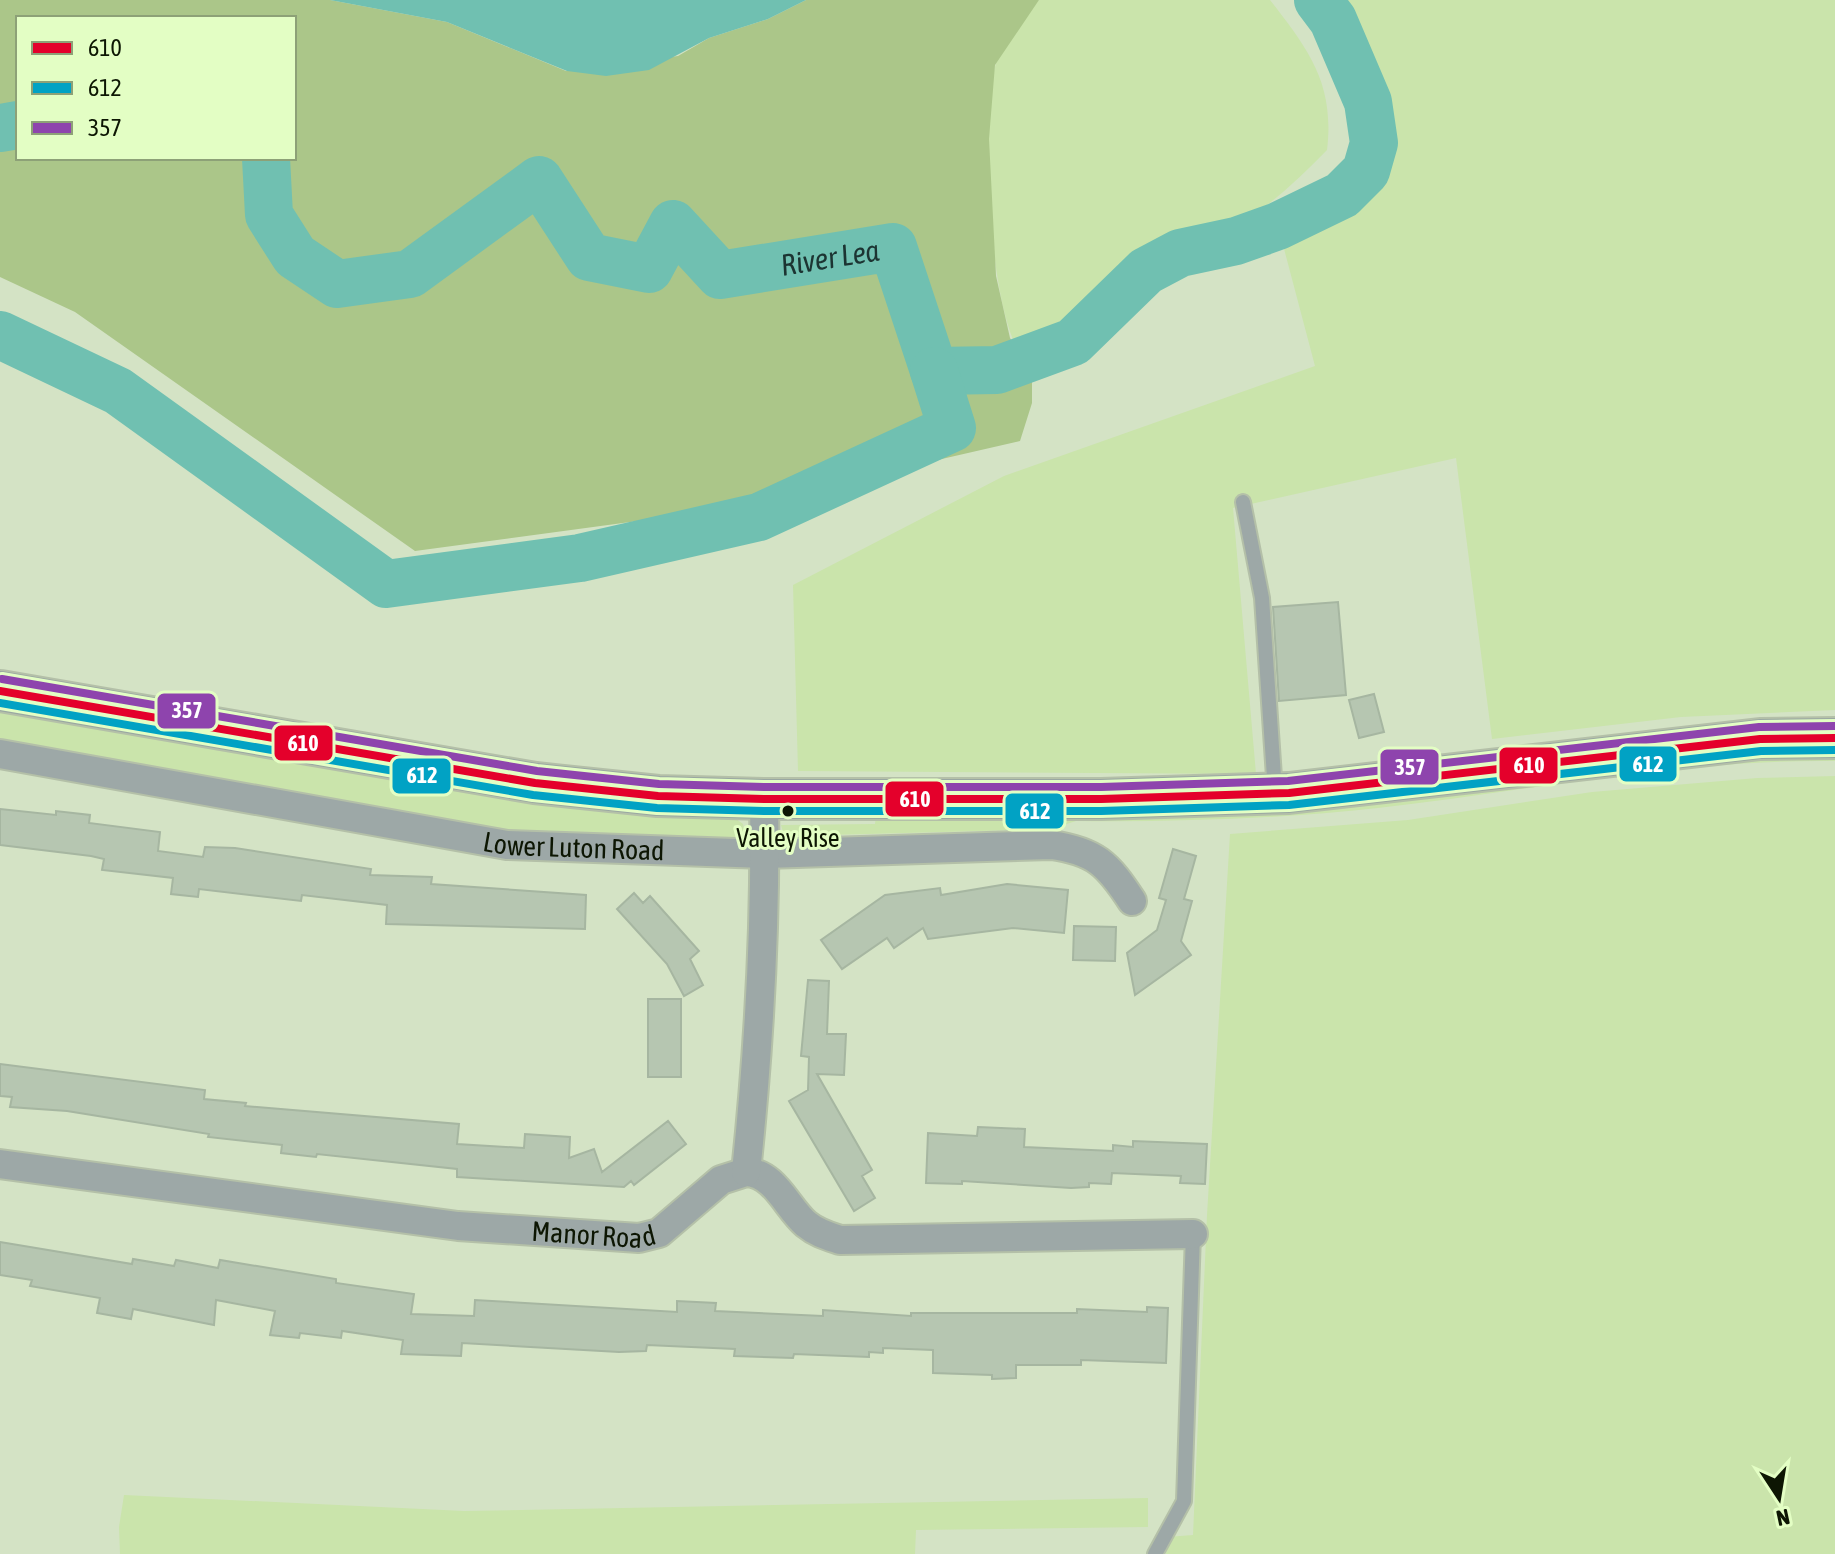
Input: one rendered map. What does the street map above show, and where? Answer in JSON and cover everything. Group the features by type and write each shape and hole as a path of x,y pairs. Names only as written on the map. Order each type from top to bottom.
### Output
{"main road":[{"name":"Lower Luton Road","path":"0,691 535,783 658,796 764,799 1101,799 1275,794 1760,739 1835,738"}],"street":[{"name":"Lower Luton Road","path":"0,754 507,845 765,854 1051,845 1091,855 1111,869 1132,901"},
{"path":"764,799 765,854 753,1104 746,1172 753,1172 772,1184 803,1222 818,1233 840,1240 1193,1234"},
{"name":"Manor Road","path":"0,1164 458,1226 639,1238 659,1233 721,1180 746,1172"}],"lane":[{"path":"1243,502 1262,598 1275,794"},
{"path":"1155,1554 1184,1501 1193,1234"}],"green space":[{"path":"0,0 330,0 447,22 566,71 678,56 709,38 768,19 806,0 1039,0 995,65 989,139 996,276 1010,338 1032,372 1032,403 1020,441 719,510 415,551 75,312 0,277"},
{"path":"1039,0 1270,0 1307,52 1323,87 1327,106 1327,150 1263,208 1219,232 1168,245 1148,254 1135,265 1116,291 1081,323 1059,337 1020,353 1009,330 995,257 990,213 988,129 990,93 998,58 1013,32"},
{"path":"1318,0 1835,0 1835,710 1681,717 1492,739 1456,458 1233,508 1256,774 798,771 793,585 1004,476 1315,366 1278,226 1349,190 1366,171 1372,153 1373,132 1369,108 1351,59"},
{"path":"0,702 731,815 743,824 746,838 742,844 512,837 0,742"},
{"path":"1835,750 1835,761 1720,765 1303,815 1076,821 1051,829 792,836 783,832 781,825 875,824 876,816"},
{"path":"1835,776 1835,1554 1166,1554 1167,1537 1193,1535 1207,1215 1230,834 1408,820 1592,792 1757,778"},
{"path":"124,1495 464,1511 1148,1498 1148,1527 916,1530 915,1554 120,1554 119,1527"}],"water":[{"path":"330,0 806,0 768,19 709,38 649,70 606,76 567,71 447,22"}],"building":[{"path":"1338,602 1346,695 1279,701 1273,607"},
{"path":"1374,694 1384,732 1359,738 1349,700"},
{"path":"0,809 90,815 89,823 160,832 158,851 203,857 205,847 235,848 371,869 370,875 432,877 431,884 586,895 585,929 386,924 387,905 302,895 301,901 199,889 198,897 171,894 173,878 102,870 104,859 91,856 0,845"},
{"path":"1173,849 1196,856 1184,899 1192,901 1181,941 1191,955 1135,995 1127,953 1157,930 1166,900 1159,898"},
{"path":"1007,884 1068,890 1064,933 1013,928 928,939 923,928 894,948 887,938 842,969 821,940 885,895 940,888 941,895"},
{"path":"634,893 643,903 650,896 699,951 690,959 703,985 684,996 667,964 617,909"},
{"path":"1074,926 1116,927 1115,961 1073,960"},
{"path":"808,980 829,981 827,1034 846,1034 844,1075 817,1074 872,1170 862,1176 875,1198 854,1211 789,1101 808,1090 809,1057 801,1056"},
{"path":"648,999 681,999 681,1077 648,1077"},
{"path":"0,1064 205,1090 204,1099 246,1103 245,1106 459,1124 457,1144 524,1148 525,1134 570,1137 569,1158 594,1149 602,1172 668,1121 686,1144 634,1185 631,1181 624,1187 457,1177 457,1169 281,1153 282,1145 208,1137 209,1134 67,1111 10,1107 12,1097 0,1096"},
{"path":"978,1127 1025,1129 1024,1147 1113,1151 1113,1145 1133,1147 1133,1141 1207,1144 1205,1184 1180,1183 1181,1176 1112,1173 1111,1184 1089,1183 1089,1187 1071,1188 962,1181 962,1184 926,1183 928,1133 977,1136"},
{"path":"0,1242 132,1264 133,1259 174,1266 176,1260 218,1268 220,1260 336,1279 336,1283 414,1294 411,1314 474,1316 475,1300 677,1312 677,1301 716,1303 715,1311 823,1316 823,1310 911,1316 911,1313 1077,1313 1077,1309 1147,1312 1147,1307 1168,1308 1166,1363 1081,1360 1081,1365 1016,1365 1016,1378 992,1379 992,1375 933,1373 933,1350 883,1348 883,1353 869,1352 869,1357 794,1354 793,1358 734,1356 735,1349 647,1345 646,1351 619,1352 462,1343 461,1356 401,1354 403,1340 342,1331 341,1338 300,1333 299,1338 270,1335 275,1311 216,1300 214,1325 133,1309 131,1319 97,1313 100,1298 30,1286 32,1280 0,1275"}],"waterway":[{"name":"River Lea","path":"266,160 269,215 295,256 337,284 410,274 539,180 589,257 649,269 673,224 720,275 893,247 934,371 997,370 1073,342 1146,271 1180,253 1236,241 1278,226 1342,195 1366,171 1374,143 1368,102 1333,20 1318,0"},
{"name":"River Lea","path":"0,128 16,125"},
{"path":"0,335 118,391 386,584 580,558 759,517 952,428 934,371"}],"transit line":[{"name":"357","path":"2,679 537,771 659,784 764,787 1101,787 1288,781 1759,727 1835,726"},
{"name":"610","path":"0,691 535,783 658,796 764,799 1101,799 1289,793 1760,739 1835,738"},
{"name":"612","path":"0,703 533,795 657,808 764,811 1101,811 1289,805 1761,751 1835,750"}],"place":[{"name":"Valley Rise","path":"788,811"}]}
